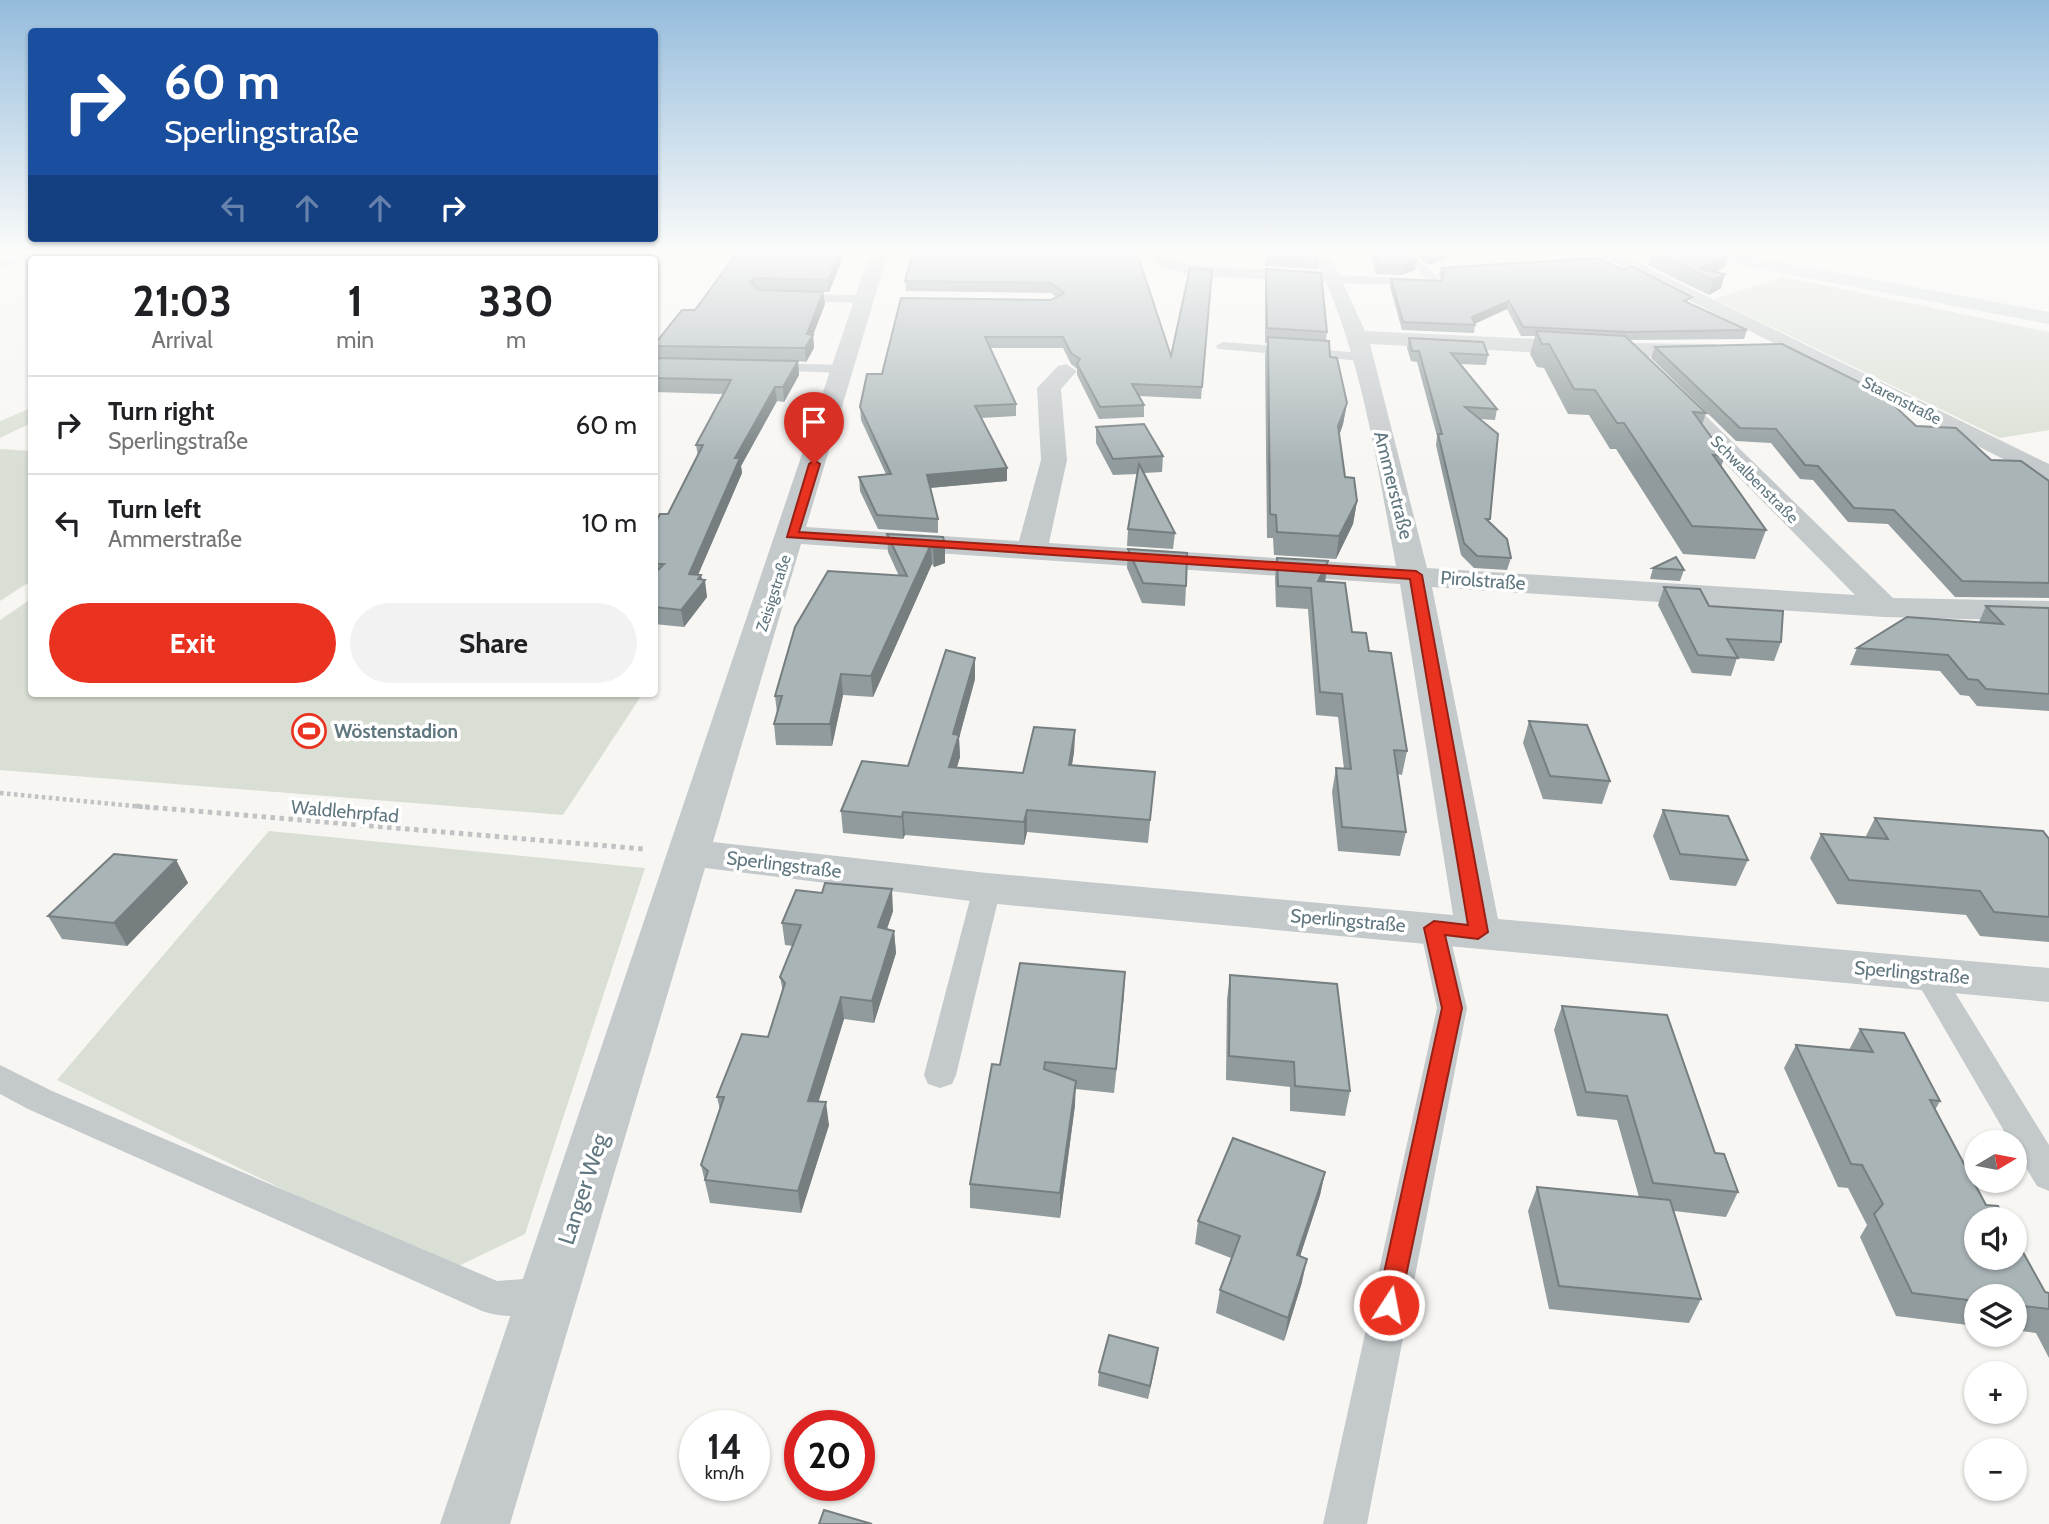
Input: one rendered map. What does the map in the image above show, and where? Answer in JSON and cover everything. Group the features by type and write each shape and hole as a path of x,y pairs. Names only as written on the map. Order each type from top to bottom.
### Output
{"street":[{"name":"Zeisigstraße","path":"689,853 844,369 865,324"},
{"name":"Ammerstraße","path":"1352,324 1361,347 1416,575 1478,932"},
{"name":"Starenstraße","path":"1748,324 2049,474"},
{"path":"1361,347 1626,350 1794,347"},
{"name":"Schwalbenstraße","path":"1626,350 1884,607"},
{"path":"1032,550 1054,460 1049,388 1066,371"},
{"name":"Pirolstraße","path":"792,535 1884,607 1960,611 2049,611"},
{"name":"Sperlingstraße","path":"689,853 987,888 2049,985"},
{"name":"Langer Weg","path":"475,1524 689,853"}],"lane":[{"path":"1223,346 1361,347"},
{"path":"749,367 844,369"},
{"path":"940,1075 987,888"},
{"path":"1345,1524 1452,1008 1434,928"},
{"path":"1927,973 2049,1176"},
{"path":"0,1078 40,1100 496,1299 549,1296"}],"path":[{"name":"Waldlehrpfad","path":"0,793 280,820 689,853"}],"shaded area":[{"path":"1766,324 2011,324 2049,332 2049,430 2000,438"},
{"path":"28,409 28,424 0,438 0,421"},
{"path":"0,449 28,451 28,583 0,601"},
{"name":"Wöstenstadion","path":"28,601 28,697 640,697 563,815 0,770 0,620"},
{"path":"269,831 645,868 525,1234 450,1270 57,1080"}],"building":[{"path":"671,324 811,324 807,334 813,335 805,348 658,346 658,340"},
{"path":"894,324 1160,324 1171,356 1178,324 1207,324 1202,387 1132,384 1144,405 1100,407 1077,364 1080,359 1071,353 1063,337 985,337 1016,404 975,406 1007,468 927,475 938,519 877,515 859,477 891,474 860,407 867,374 882,374"},
{"path":"1267,324 1326,324 1327,332 1267,328"},
{"path":"1521,324 1734,324 1747,330 1628,332 1523,327"},
{"path":"1536,331 1625,336 1706,413 1693,412 1725,456 1713,455 1766,530 1692,526 1624,423 1617,423 1595,390 1574,389 1549,344 1542,344"},
{"path":"1268,337 1329,341 1330,357 1337,358 1347,403 1338,426 1345,477 1354,478 1357,501 1339,536 1277,532 1276,515 1270,514"},
{"path":"1409,338 1483,342 1488,355 1451,353 1497,409 1465,407 1498,434 1490,519 1486,519 1507,539 1511,558 1477,556 1464,543 1438,434 1442,434 1419,351 1412,351"},
{"path":"1782,344 1881,393 1916,426 1956,428 1991,460 2021,461 2049,481 2049,583 1962,581 1894,510 1854,508 1818,466 1805,465 1776,429 1740,428 1655,347"},
{"path":"658,358 798,361 783,387 775,387 735,458 740,458 689,574 701,575 698,579 705,580 681,610 658,607 658,570 664,564 658,564 658,518 660,514 668,514 703,445 696,445 731,380 658,378"},
{"path":"1144,424 1163,456 1113,459 1096,427"},
{"path":"1139,464 1175,533 1128,529"},
{"path":"887,534 943,537 945,544 933,548 931,544 871,676 841,674 830,724 774,724 782,696 775,696 795,627 828,571 907,576"},
{"path":"1128,549 1187,553 1186,586 1143,583"},
{"path":"1676,557 1684,570 1653,568"},
{"path":"1277,558 1328,561 1318,581 1345,583 1352,632 1366,633 1369,651 1391,653 1407,751 1394,750 1406,832 1342,827 1336,768 1351,769 1342,694 1320,692 1311,588 1278,586"},
{"path":"1664,587 1700,589 1709,606 1783,611 1781,642 1727,639 1738,658 1698,655"},
{"path":"1986,606 2049,608 2049,694 1986,689 1978,680 1968,679 1948,655 1857,648 1907,617 2003,624"},
{"path":"946,650 975,658 953,734 959,735 949,767 1023,773 1034,727 1075,730 1069,765 1155,772 1150,820 1027,810 1024,822 903,812 902,817 841,811 862,761 908,766"},
{"path":"1529,721 1587,725 1610,781 1550,776"},
{"path":"1663,810 1728,816 1748,860 1680,854"},
{"path":"1875,818 2043,831 2049,839 2049,917 1994,912 1980,891 1849,880 1821,834 1888,839"},
{"path":"114,854 176,860 114,923 48,916"},
{"path":"825,883 892,889 878,927 894,931 872,1001 841,997 808,1101 826,1102 798,1191 705,1180 708,1171 701,1165 724,1097 717,1097 742,1034 768,1037 785,983 780,977 801,925 782,923 796,890 822,893"},
{"path":"1020,963 1125,972 1116,1069 1045,1062 1044,1069 1076,1081 1060,1193 970,1184 992,1064 1000,1065"},
{"path":"1230,975 1337,984 1350,1091 1295,1086 1294,1062 1229,1056"},
{"path":"1562,1006 1667,1015 1715,1153 1724,1154 1738,1192 1653,1183 1627,1096 1586,1092"},
{"path":"1860,1029 1904,1033 1940,1101 1930,1100 1964,1164 1964,1194 1980,1194 1986,1205 1998,1207 1964,1207 1964,1270 2027,1270 2027,1259 2045,1292 2049,1293 2049,1309 2027,1306 2027,1284 1964,1284 1964,1300 1912,1293 1874,1214 1883,1204 1862,1165 1851,1164 1796,1045 1873,1052"},
{"path":"1233,1138 1325,1172 1297,1255 1307,1259 1288,1318 1220,1290 1240,1236 1198,1221"},
{"path":"1537,1187 1670,1200 1701,1299 1559,1286"},
{"path":"1109,1335 1158,1348 1150,1386 1099,1372"},
{"path":"824,1510 872,1524 819,1524"}],"place":[{"name":"Wöstenstadion","path":"309,731"}],"route":[{"path":"814,464 792,535 1416,575 1478,932 1434,928 1452,1008 1439,1059 1389,1305"}]}
